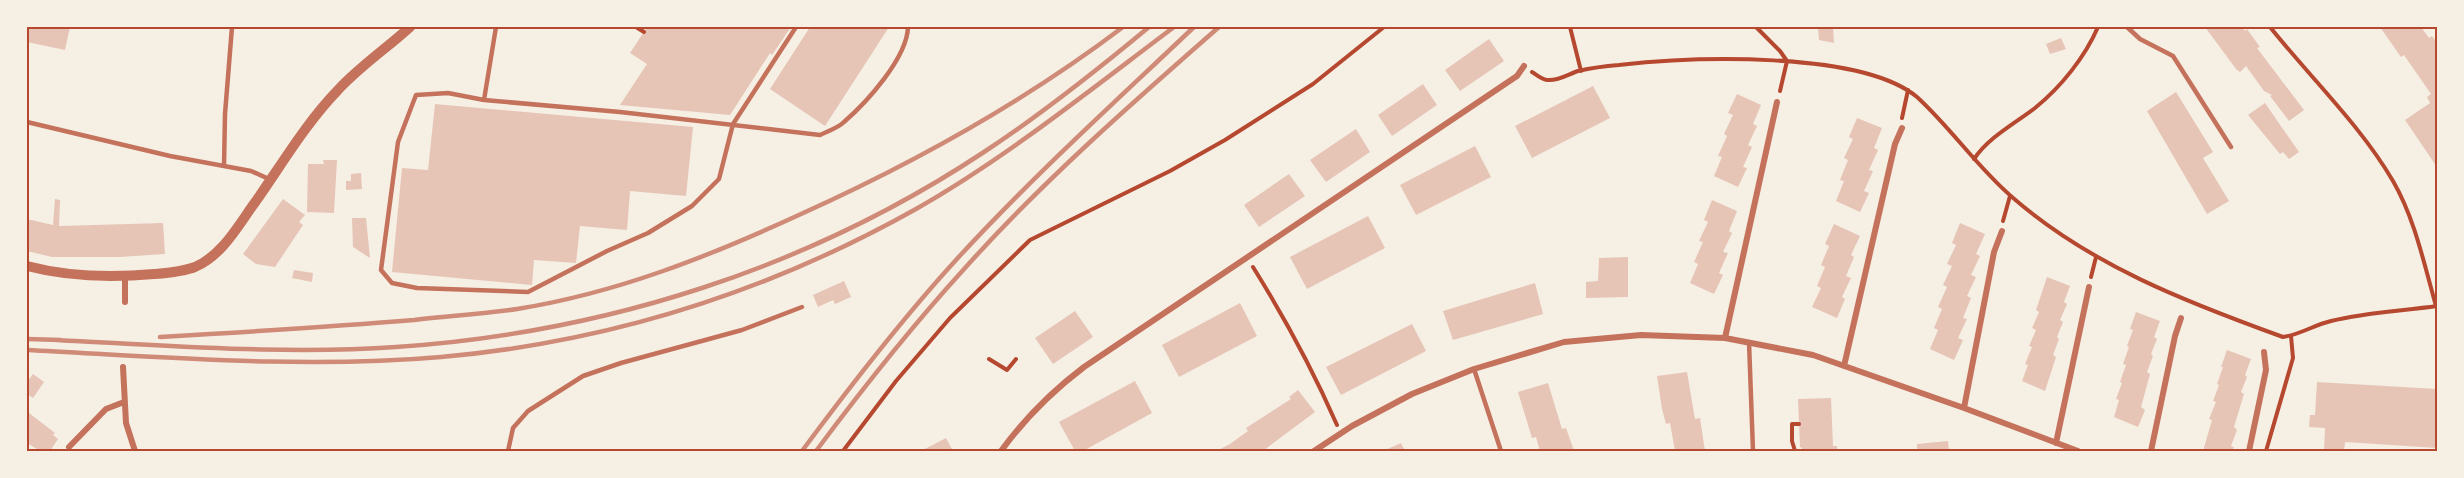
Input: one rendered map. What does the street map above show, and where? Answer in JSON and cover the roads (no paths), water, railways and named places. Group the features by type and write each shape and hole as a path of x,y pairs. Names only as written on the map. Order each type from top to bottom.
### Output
{"street":[{"path":"27,266 78,275 125,276 175,272 195,267 213,256 230,237 312,121 338,90 410,27"},
{"path":"1001,451 1032,411 1058,387 1517,76 1524,66"},
{"path":"1725,338 1777,102"},
{"path":"1844,366 1895,144 1902,128"},
{"path":"1964,408 1994,252 2002,231"},
{"path":"125,276 125,302"},
{"path":"2056,443 2089,287"},
{"path":"2151,451 2175,336 2181,318"},
{"path":"1314,451 1412,394 1473,369 1564,342 1641,335 1725,338 1813,355 2078,451"},
{"path":"2249,451 2266,370 2264,352"},
{"path":"123,367 126,423 135,451"},
{"path":"69,447 106,409 124,402"}],"lane":[{"path":"224,166 225,114 232,27"},
{"path":"484,100 496,27"},
{"path":"796,27 733,124 719,179 692,206 648,233 607,251 528,292 417,288 392,283 381,270 398,142 416,95 448,93 484,100 733,124 820,135 843,124 874,92 898,57 908,27"},
{"path":"2127,27 2140,39 2173,56 2230,147"},
{"path":"27,122 170,156 251,171 271,179"},
{"path":"508,451 513,428 528,411 583,376 621,363 742,330 802,307"},
{"path":"1749,342 1753,451"},
{"path":"1473,369 1501,451"}],"railway":[{"path":"160,337 414,320 517,309 627,283 732,244 885,174 1007,106 1047,81 1123,27"},
{"path":"54,340 268,350 396,347 474,339 551,327 628,310 703,288 776,261 848,229 917,193 1027,123 1149,27"},
{"path":"27,350 234,361 389,360 504,350 627,325 687,308 803,265 860,239 916,209 1015,145 1174,27"},
{"path":"802,451 877,353 956,260 1043,170 1194,27"},
{"path":"816,451 945,290 1025,204 1088,144 1219,27"},
{"path":"27,339 61,340"}]}
